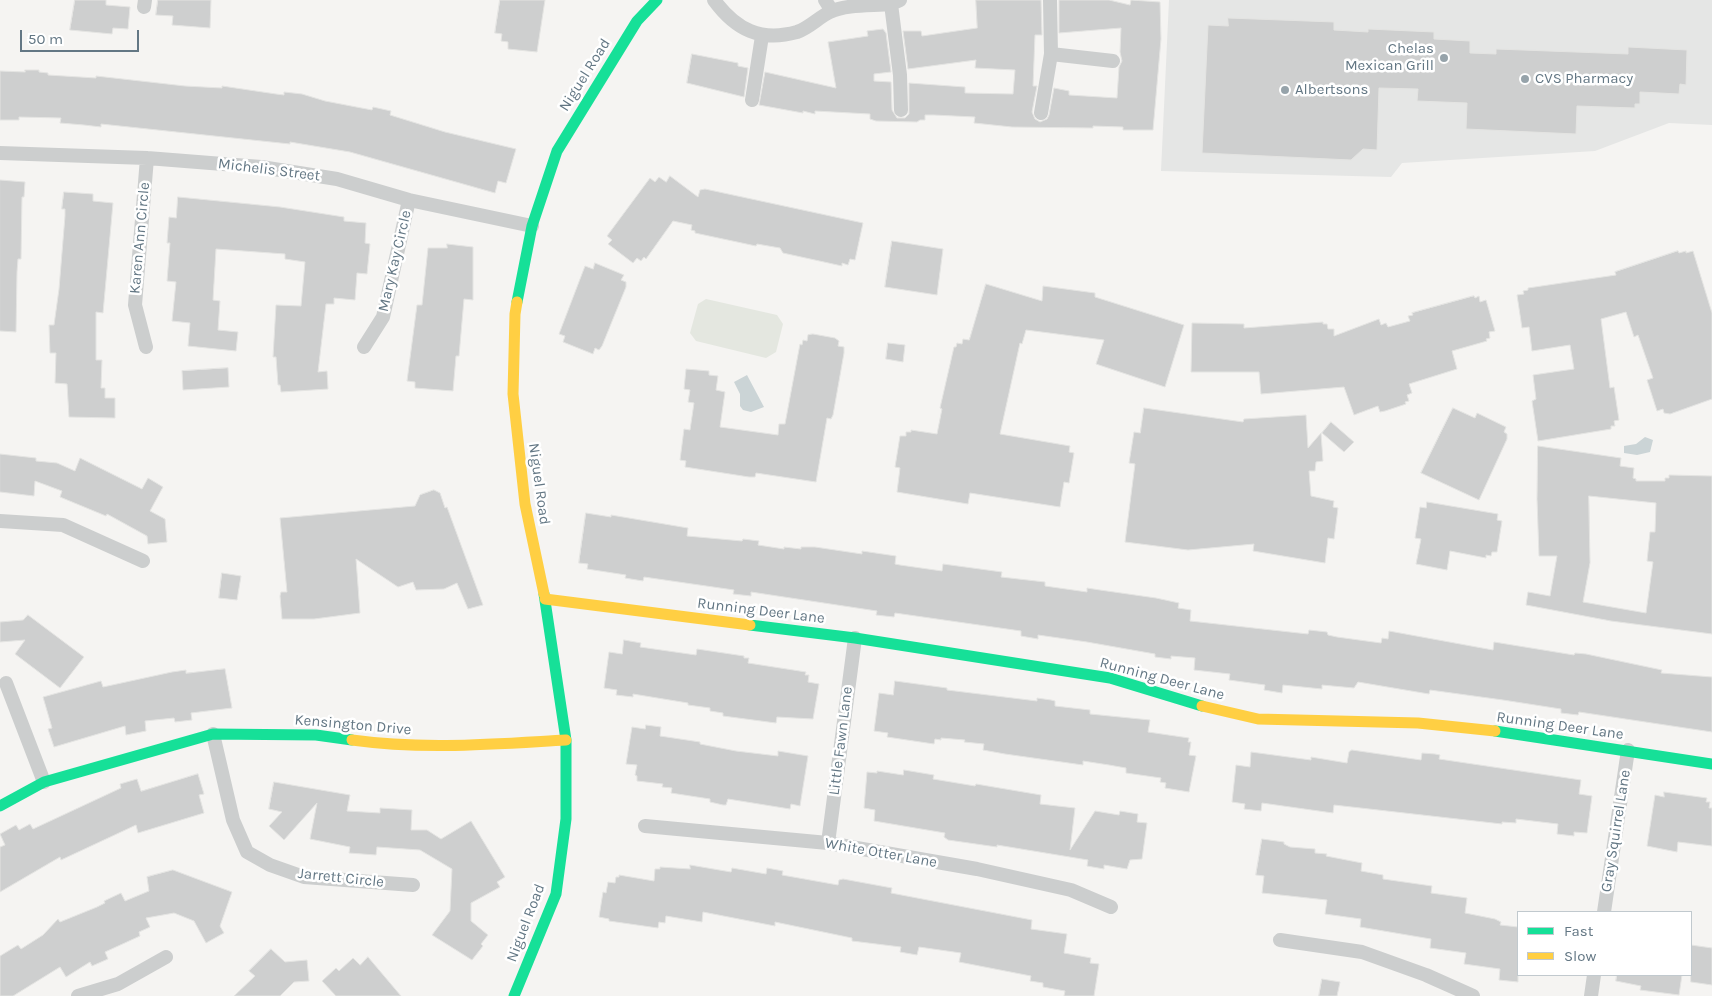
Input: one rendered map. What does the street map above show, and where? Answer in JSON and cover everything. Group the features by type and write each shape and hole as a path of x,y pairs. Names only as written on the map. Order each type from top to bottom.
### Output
{"street":[{"name":"Niguel Road","path":"514,996 556,894 566,819 566,740 545,599 525,504 513,394 515,314 532,226 557,151 568,130 637,21 657,0"},
{"path":"714,0 722,11 744,29 762,36 798,32 828,6 896,2 901,110"},
{"path":"1041,113 1051,54 1050,0"},
{"path":"752,100 762,36"},
{"path":"1051,54 1113,61"},
{"name":"Michelis Street","path":"0,153 147,158 261,167 337,179 409,200 532,226"},
{"name":"Karen Ann Circle","path":"146,347 135,305 147,158"},
{"name":"Mary Kay Circle","path":"364,347 383,317 409,200"},
{"path":"0,521 63,526 143,561"},
{"name":"Running Deer Lane","path":"545,599 855,638 1110,678 1226,713 1258,719 1418,723 1628,750 1712,764"},
{"name":"Little Fawn Lane","path":"828,843 855,638"},
{"path":"6,683 44,782"},
{"name":"Kensington Drive","path":"0,806 44,782 213,734 316,734 387,745 439,746 566,740"},
{"name":"Jarrett Circle","path":"213,734 233,820 247,852 270,865 304,877 413,885"},
{"name":"Gray Squirrel Lane","path":"1604,911 1628,750"},
{"name":"White Otter Lane","path":"645,826 828,843 977,869 1071,890 1111,907"},
{"path":"1280,940 1362,952 1426,975 1473,996"},
{"path":"78,996 118,984 166,957"},
{"path":"1591,996 1594,976"}],"shaded area":[{"path":"1169,0 1712,0 1712,125 1669,123 1595,151 1402,163 1391,177 1161,171"},
{"path":"706,299 777,315 783,324 776,352 766,358 696,341 690,333 698,304"},
{"path":"747,375 764,407 751,412 743,410 740,406 740,394 734,382"},
{"path":"1645,437 1653,440 1650,452 1637,455 1624,453 1624,446 1636,444"}],"building":[{"path":"75,0 106,0 106,5 130,7 128,29 113,28 112,34 70,30"},
{"path":"158,0 211,0 210,28 172,25 173,16 156,15"},
{"path":"500,0 545,0 537,52 508,49 508,42 501,41 502,34 495,33"},
{"path":"976,0 1041,0 1042,35 1035,35 1033,86 1037,86 1032,112 1035,119 1040,122 1047,119 1049,115 1054,88 1069,91 1069,95 1117,98 1119,67 1122,61 1120,52 1121,28 1059,33 1059,0 1109,0 1130,5 1131,0 1160,2 1161,39 1153,130 1123,130 1123,127 1093,126 1093,128 1012,127 974,123 975,117 934,115 925,115 925,120 917,122 876,121 870,119 870,114 815,111 815,114 759,105 765,72 836,88 828,42 868,36 867,31 883,29 886,33 891,72 874,74 874,81 891,82 892,110 897,118 905,118 909,114 909,83 965,87 965,93 1013,94 1015,70 975,68 976,60 908,69 903,31 921,31 922,36 977,28"},
{"path":"1228,18 1334,22 1334,30 1368,32 1368,29 1434,32 1434,39 1470,41 1470,53 1496,54 1496,49 1628,54 1628,47 1687,50 1686,85 1680,84 1679,94 1640,92 1640,104 1635,104 1635,108 1577,106 1576,134 1466,129 1467,103 1417,101 1418,89 1379,88 1377,150 1363,149 1351,160 1202,153 1208,25 1228,26"},
{"path":"692,54 738,63 738,66 748,68 744,97 687,83"},
{"path":"25,70 39,70 39,72 48,73 48,75 96,78 96,76 185,86 222,88 222,86 284,95 284,92 302,94 325,101 372,110 373,107 391,111 390,115 445,132 516,149 506,183 498,181 495,193 350,152 290,142 290,144 101,124 101,127 60,123 61,118 19,117 19,120 0,120 0,71 25,72"},
{"path":"670,176 698,197 700,190 705,189 863,223 855,260 850,259 848,265 842,263 842,266 783,253 780,248 757,244 756,246 695,233 695,231 691,230 692,225 673,221 646,259 644,257 641,261 637,258 633,263 608,244 612,240 607,236 650,178 655,182 659,177 666,182"},
{"path":"0,180 25,182 24,197 22,197 21,259 18,259 17,272 16,332 0,331"},
{"path":"64,192 93,194 93,201 113,203 103,313 96,312 96,360 102,360 101,388 105,388 105,398 115,398 115,418 69,417 67,384 55,383 56,353 50,353 49,325 54,325 59,289 65,216 65,209 62,209"},
{"path":"178,197 280,207 344,217 344,221 366,223 365,243 370,244 367,274 357,273 355,300 334,298 334,304 326,304 318,372 327,371 328,389 281,392 280,385 278,385 276,357 273,357 276,305 301,306 305,262 285,259 285,254 216,249 213,300 220,301 218,330 238,332 236,351 188,346 190,323 172,321 176,282 167,281 170,243 167,243 169,217 176,218"},
{"path":"892,241 943,249 937,295 885,287"},
{"path":"447,244 473,247 473,300 464,299 459,356 456,356 453,391 415,388 415,382 407,381 417,305 422,305 428,248 447,248"},
{"path":"1678,251 1679,253 1686,251 1686,253 1693,251 1712,313 1712,399 1670,414 1664,413 1663,409 1657,411 1647,380 1653,378 1638,335 1634,337 1626,312 1601,319 1610,388 1614,387 1619,420 1614,421 1615,426 1611,426 1611,429 1538,441 1532,401 1536,399 1533,375 1574,369 1570,345 1532,351 1529,327 1522,328 1517,295 1524,294 1523,291 1528,290 1528,288 1616,275 1615,272"},
{"path":"595,263 624,275 621,280 626,282 626,287 602,346 599,350 595,348 593,354 563,342 565,336 559,334 585,266 593,269"},
{"path":"986,284 1042,301 1043,286 1095,293 1095,297 1184,325 1165,387 1096,364 1104,340 1026,330 1022,344 1020,343 1000,434 1070,446 1069,452 1074,453 1069,483 1064,482 1060,507 970,493 968,504 897,492 900,468 895,467 900,436 906,436 906,432 911,432 911,430 937,434 942,409 940,408 954,347 956,347 957,343 962,344 963,339 969,340"},
{"path":"1474,296 1475,298 1479,296 1480,302 1486,300 1495,331 1489,332 1490,338 1486,339 1487,341 1452,351 1457,369 1409,384 1412,393 1407,395 1409,401 1405,402 1406,404 1385,411 1380,412 1378,406 1354,415 1344,387 1261,394 1259,372 1191,372 1192,323 1244,324 1244,328 1323,322 1323,324 1327,324 1328,329 1334,329 1334,336 1379,319 1381,325 1386,323 1388,327 1410,321 1408,316 1413,315 1412,313"},
{"path":"813,334 835,338 839,341 838,346 844,347 833,415 831,419 827,418 816,482 756,473 755,477 749,477 685,467 686,461 680,460 684,429 690,430 694,403 688,402 690,390 684,389 686,369 709,371 709,375 718,376 716,390 725,392 720,427 778,435 779,424 785,424 800,344 802,345 803,340 807,341 808,335"},
{"path":"888,343 905,345 903,362 886,359"},
{"path":"228,368 229,387 183,390 182,371"},
{"path":"1144,408 1243,422 1244,419 1306,415 1308,448 1321,433 1323,461 1316,462 1315,471 1309,471 1311,496 1334,501 1333,507 1338,508 1334,539 1328,538 1325,563 1253,551 1254,544 1188,550 1125,542 1135,464 1129,463 1134,432 1140,433"},
{"path":"1453,408 1475,418 1477,413 1506,427 1504,432 1507,434 1507,439 1479,500 1421,473"},
{"path":"1331,422 1354,442 1344,452 1322,433"},
{"path":"1538,446 1621,458 1620,466 1634,468 1633,478 1636,481 1665,481 1665,478 1669,478 1669,475 1712,476 1712,634 1611,621 1526,605 1528,592 1550,596 1557,556 1539,556","holes":["1589,496 1656,503 1655,532 1650,532 1647,561 1653,562 1646,613 1583,602 1590,563"]},
{"path":"0,454 36,458 36,461 57,463 75,471 80,458 142,489 148,478 163,487 150,511 165,519 167,542 148,544 147,536 107,514 106,516 60,497 62,491 35,481 34,496 0,492"},
{"path":"434,490 440,493 445,508 447,507 483,605 468,609 457,583 444,589 416,590 413,582 398,587 356,559 360,613 314,619 282,619 280,596 281,592 287,592 280,518 415,506 420,495"},
{"path":"1427,502 1498,514 1497,520 1502,521 1497,552 1492,552 1491,556 1486,555 1486,558 1450,551 1447,570 1416,564 1421,539 1415,538 1420,507 1426,508"},
{"path":"586,513 611,517 611,515 688,528 687,536 759,541 758,545 784,549 784,547 801,549 801,547 815,547 862,554 862,551 896,556 895,564 900,565 942,571 943,564 1002,572 1001,577 1045,582 1045,586 1087,592 1087,588 1156,598 1179,603 1178,608 1191,610 1190,621 1308,634 1309,630 1327,632 1328,635 1337,637 1381,643 1382,638 1388,639 1389,631 1493,650 1494,642 1574,655 1575,653 1586,654 1662,670 1661,673 1712,677 1712,732 1579,712 1578,715 1561,713 1561,709 1503,700 1430,690 1429,694 1358,682 1354,688 1322,685 1322,689 1283,685 1282,693 1264,690 1265,685 1229,680 1230,674 1194,670 1195,658 1171,656 1171,659 1155,657 1155,654 1087,642 1038,635 1038,639 1021,636 1021,631 895,613 894,617 876,615 877,611 751,592 751,596 733,594 734,590 644,577 643,581 625,578 626,575 587,569 588,564 579,563"},
{"path":"222,573 241,576 237,600 219,598"},
{"path":"28,615 84,657 60,688 15,654 25,640 0,642 0,622 23,620"},
{"path":"624,640 641,643 640,647 696,655 697,649 744,656 744,658 749,658 748,663 806,672 805,675 809,675 808,682 819,684 813,719 777,717 776,723 723,716 723,713 710,711 710,708 688,705 688,703 633,694 633,697 616,695 617,690 604,688 609,652 622,654"},
{"path":"225,669 232,708 191,713 192,720 175,722 174,718 145,721 146,731 126,735 125,726 54,747 48,729 52,728 43,697 101,681 103,687 172,672 186,670 186,673"},
{"path":"895,681 947,688 947,690 1037,701 1037,698 1051,700 1055,701 1055,706 1090,710 1090,714 1150,720 1148,732 1189,738 1188,742 1191,742 1189,755 1196,756 1189,792 1165,788 1166,783 1160,782 1161,778 1126,773 1126,768 1083,761 1083,765 1005,754 983,750 984,744 964,742 965,740 941,738 941,740 935,739 934,744 887,737 888,733 874,731 879,693 893,695"},
{"path":"646,725 661,727 660,736 700,742 700,744 736,751 778,756 778,751 808,756 800,806 791,804 790,809 728,799 726,805 723,805 710,802 710,799 671,793 672,788 662,787 663,784 637,781 637,776 635,775 637,765 626,764 632,727 645,729"},
{"path":"1352,750 1421,760 1422,753 1435,754 1440,755 1439,759 1581,780 1579,794 1592,796 1587,833 1574,832 1574,836 1557,834 1558,824 1516,819 1516,823 1502,822 1502,824 1334,805 1333,813 1262,803 1261,811 1244,809 1245,804 1232,802 1236,765 1250,767 1251,752 1311,760 1311,757 1347,763 1349,752"},
{"path":"904,770 934,775 933,779 1041,795 1040,804 1075,808 1070,850 1095,811 1119,815 1120,811 1138,814 1137,822 1147,823 1142,859 1130,860 1127,869 1104,865 1104,869 1087,866 1088,860 997,845 997,847 948,840 944,837 945,833 874,821 875,810 864,808 867,772 877,773 877,771 903,775"},
{"path":"198,774 204,794 199,795 204,813 138,833 136,825 61,860 60,857 0,892 0,847 5,845 0,834 16,825 19,830 30,824 33,829 121,788 120,784 137,779 141,791"},
{"path":"274,782 350,795 347,811 380,813 380,808 412,810 411,830 427,830 441,839 471,821 505,877 497,882 500,887 471,903 471,921 488,935 481,944 483,946 472,960 432,935 450,911 452,869 420,850 377,847 376,855 349,853 350,847 310,839 317,803 284,840 269,826 282,812 269,809"},
{"path":"1664,792 1707,798 1706,802 1710,802 1709,808 1712,808 1712,846 1678,842 1677,852 1647,846 1655,795 1664,797"},
{"path":"1262,839 1284,842 1284,844 1290,847 1315,849 1315,853 1327,854 1326,856 1362,863 1361,871 1383,875 1383,879 1432,886 1431,893 1467,898 1465,913 1495,919 1501,922 1500,925 1517,927 1518,982 1499,980 1500,969 1464,964 1466,953 1430,948 1431,939 1360,927 1361,919 1325,914 1327,900 1262,893 1264,876 1256,875"},
{"path":"690,865 731,872 732,868 766,874 767,868 783,871 782,875 838,885 839,880 843,879 892,888 891,893 1032,920 1031,929 1067,934 1064,953 1091,958 1090,963 1099,964 1094,996 1064,996 1065,991 1043,987 1043,983 1030,981 1031,976 959,962 961,953 919,947 917,955 900,952 901,947 852,941 852,938 775,922 775,926 703,912 702,922 666,916 665,923 659,922 658,928 609,921 609,919 599,917 603,892 606,893 608,882 615,883 616,877 619,877 619,875 654,881 655,869 660,869 660,867 690,869"},
{"path":"173,870 232,892 220,926 224,933 206,943 194,921 174,913 146,918 150,927 139,932 140,936 105,952 108,959 92,966 90,962 66,977 60,967 13,996 0,996 0,956 18,945 21,949 43,935 58,919 60,922 97,907 105,903 104,901 121,893 125,901 149,891 147,877"},
{"path":"1692,945 1712,948 1712,985 1691,982"},
{"path":"271,949 285,962 307,960 309,981 294,982 280,996 234,996 255,976 249,971"},
{"path":"368,957 401,996 336,996 322,981 336,968 339,971 353,958 360,965"},
{"path":"1617,976 1682,976 1679,995 1640,990 1641,986 1616,981"},
{"path":"1322,979 1340,982 1337,996 1319,996"}],"traffic: fast":[{"path":"517,302 532,226 557,151 637,21 657,0"},
{"path":"514,996 556,894 566,819 566,740 544,594"},
{"path":"750,625 855,638 1110,678 1202,706"},
{"path":"1495,731 1712,764"},
{"path":"0,806 44,782 213,734 316,735 352,740"}],"traffic: slow":[{"path":"517,302 513,394 525,504 544,594"},
{"path":"545,599 750,625"},
{"path":"1202,706 1258,719 1418,723 1495,731"},
{"path":"352,740 406,745 566,740"}],"place":[{"name":"Chelas Mexican Grill","path":"1444,58"},
{"name":"CVS Pharmacy","path":"1525,79"},
{"name":"Albertsons","path":"1285,90"}]}
